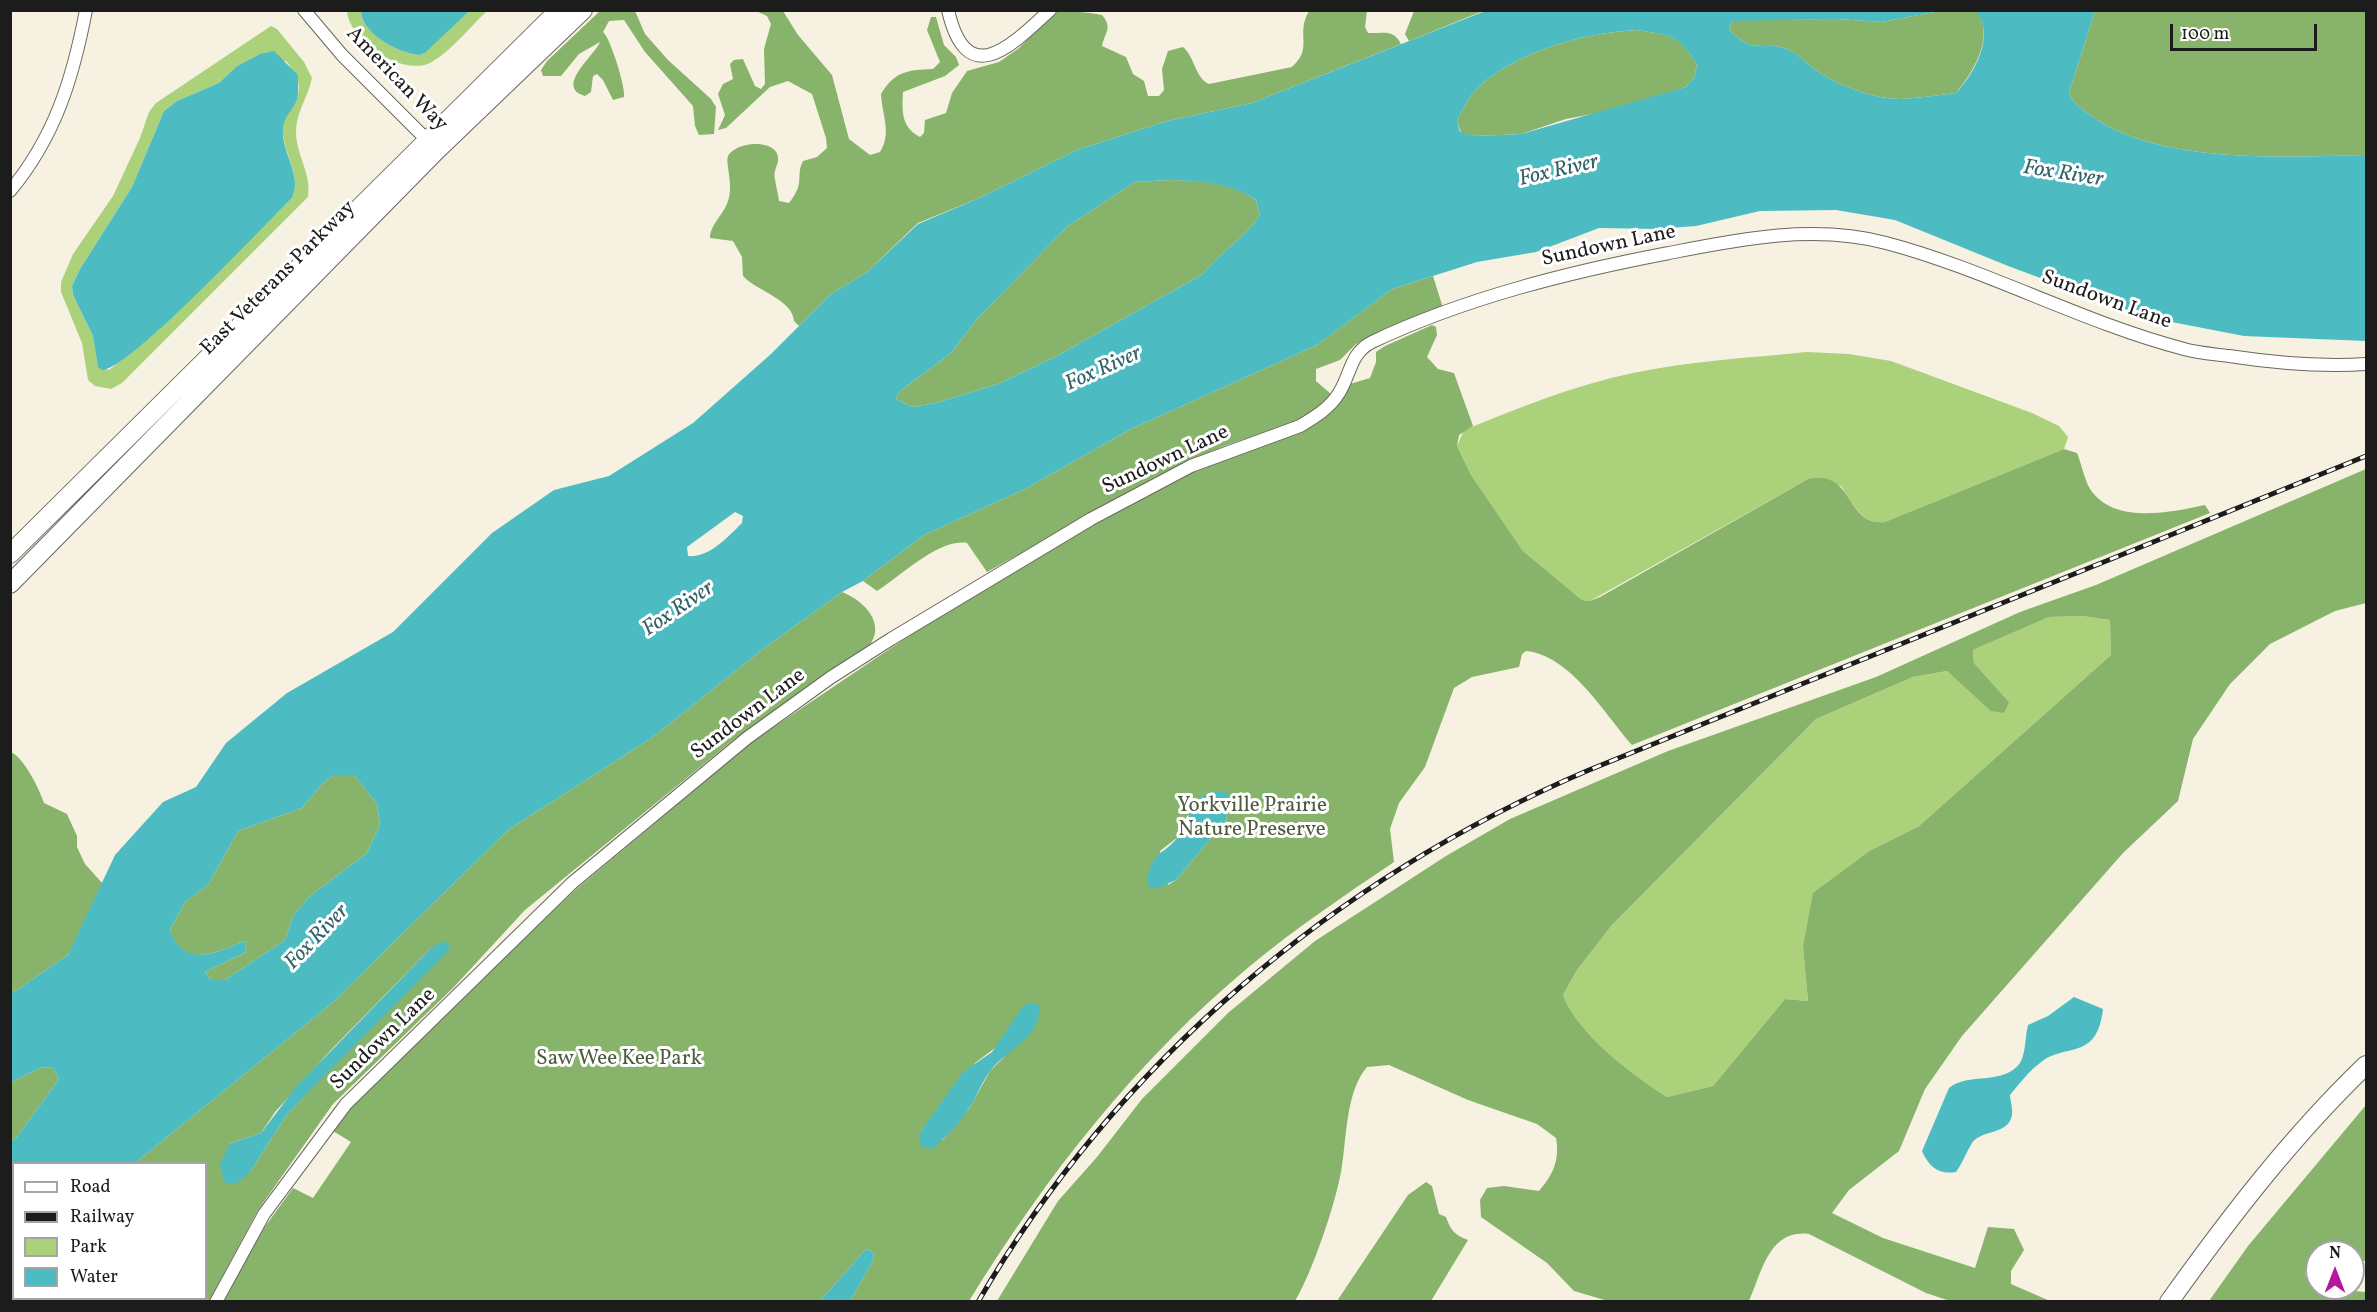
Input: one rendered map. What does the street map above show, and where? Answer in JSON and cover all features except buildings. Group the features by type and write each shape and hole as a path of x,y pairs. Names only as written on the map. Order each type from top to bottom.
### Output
{"main road":[{"name":"East Veterans Parkway","path":"10,584 559,10"},
{"name":"East Veterans Parkway","path":"10,554 432,145 584,10"},
{"path":"2169,1302 2227,1222 2292,1143 2367,1065"}],"street":[{"path":"10,191 47,138 65,98 86,10"},
{"name":"American Way","path":"303,10 342,55 432,145"},
{"path":"948,10 952,27 961,43 970,52 983,55 1000,53 1050,10"},
{"name":"Sundown Lane","path":"216,1302 264,1214 346,1104 572,883 747,738 830,678 891,639 1083,524 1191,466 1300,426 1314,418 1338,396 1353,357 1361,349 1399,330 1536,283 1607,265 1743,239 1792,234 1840,236 1882,242 1938,258 2113,327 2186,350 2278,363 2330,366 2367,364"}],"green space":[{"path":"1976,10 1982,20 1983,42 1975,65 1963,85 1956,93 1907,99 1879,97 1846,86 1826,77 1791,51 1782,47 1747,44 1729,30 1732,21 1836,19 1882,22 1939,11"},
{"path":"347,11 361,11 367,27 374,34 392,46 419,55 425,53 467,11 487,11 447,51 432,62 420,66 393,61 367,45 357,34"},
{"path":"600,11 635,11 645,34 668,60 711,99 716,107 714,134 699,135 695,126 693,106 645,52 624,20 609,21 603,32 610,43 617,63 624,97 613,100 603,80 597,74 593,76 591,92 585,96 577,92 574,86 579,70 600,42 579,54 561,76 543,76 541,70 547,61"},
{"path":"756,11 783,11 798,35 832,75 849,139 870,155 880,152 884,145 886,131 881,94 886,86 903,73 933,69 940,62 927,30 931,17 936,17 944,45 956,57 959,65 945,76 903,92 904,118 909,128 920,137 924,133 925,120 946,113 952,93 967,71 999,62 1019,48 1056,11 1102,15 1108,27 1102,46 1126,57 1133,74 1144,81 1148,96 1159,96 1164,90 1162,69 1168,51 1183,47 1201,77 1209,84 1292,67 1302,53 1305,19 1309,11 1367,11 1365,27 1368,33 1391,34 1401,44 1252,103 1167,121 1077,150 977,199 918,223 867,272 831,294 799,326 794,321 788,307 743,276 742,257 733,241 710,238 712,229 730,195 727,159 733,150 757,144 768,146 776,151 778,161 775,176 779,201 789,203 799,184 803,161 817,157 827,148 812,94 788,81 770,87 726,128 718,130 725,115 718,94 723,84 733,79 730,64 734,60 743,59 755,86 761,89 765,84 764,49 771,24 767,16"},
{"path":"1414,11 1483,11 1409,41 1405,34"},
{"path":"2095,11 2366,11 2366,155 2297,157 2220,154 2146,141 2114,129 2080,108 2069,92"},
{"path":"271,26 277,29 304,62 312,78 298,118 296,132 298,149 308,180 308,197 122,383 111,389 95,386 88,380 82,343 61,292 61,282 73,254 113,196 140,138 149,112 156,103","holes":["286,61 299,83 299,91 284,119 283,129 294,172 295,189 292,198 203,287 134,351 109,370 98,366 93,336 73,295 72,286 80,269 132,187 164,111 177,101 219,83 236,67"]},
{"path":"1637,30 1666,35 1685,48 1697,65 1694,78 1686,87 1608,111 1566,119 1521,134 1476,136 1461,133 1457,120 1469,100 1480,86 1500,70 1556,45 1597,35"},
{"path":"1170,180 1205,182 1235,189 1256,200 1260,215 1203,274 1057,356 998,384 936,403 912,407 896,399 899,392 951,353 977,319 1068,226 1135,182"},
{"path":"1433,276 1443,308 1370,336 1356,344 1340,360 1316,369 1316,381 1331,394 1316,410 1298,421 1224,446 1173,469 987,572 967,543 956,543 932,552 877,591 863,581 924,535 1025,489 1131,429 1317,345 1392,289"},
{"path":"1432,325 1436,327 1437,335 1427,357 1438,369 1454,373 1473,426 1459,435 1457,446 1471,475 1523,551 1582,600 1590,601 1600,597 1808,479 1823,478 1834,482 1863,516 1872,521 1885,522 2064,449 2077,453 2090,489 2104,503 2116,509 2146,513 2205,505 2210,513 1632,745 1598,702 1571,674 1542,655 1526,651 1522,654 1519,667 1472,677 1454,688 1425,767 1399,803 1390,829 1394,862 1267,952 1169,1040 1096,1122 1062,1165 969,1301 850,1301 874,1259 873,1252 866,1249 820,1301 222,1302 264,1228 293,1188 313,1198 351,1142 333,1131 364,1092 574,891 756,739 934,619 1106,517 1201,468 1317,423 1326,416 1350,384 1370,378 1376,362 1376,352","holes":["1231,799 1226,820 1176,880 1168,885 1160,851 1178,837 1187,816","1025,1005 1004,1057 990,1071 969,1109 943,1140 921,1131 975,1063 999,1045"]},
{"path":"1806,352 1849,354 1891,361 2032,413 2059,426 2068,437 2064,449 1885,522 1870,520 1859,512 1841,486 1808,479 1590,601 1582,600 1523,551 1471,475 1457,446 1464,430 1547,398 1611,378 1719,360"},
{"path":"2366,469 2366,603 2335,611 2270,644 2230,684 2193,739 2178,801 2123,853 1962,1036 1925,1089 1899,1151 1849,1190 1832,1213 1883,1238 1975,1268 1988,1227 2014,1229 2024,1250 2011,1271 2011,1284 2050,1301 1950,1301 1926,1293 1809,1234 1795,1234 1776,1245 1763,1266 1749,1301 1608,1301 1574,1291 1547,1263 1481,1217 1480,1200 1487,1188 1504,1186 1539,1191 1554,1167 1557,1153 1556,1138 1537,1124 1468,1100 1389,1065 1367,1067 1354,1090 1334,1202 1315,1257 1295,1301 997,1301 1058,1201 1097,1157 1142,1099 1228,1013 1315,941 1446,856 1510,819 1668,751 1876,677 2020,612 2096,585","holes":["2082,616 2110,620 2111,655 1919,826 1871,850 1813,893 1803,947 1808,1001 1785,999 1713,1086 1667,1097 1622,1065 1581,1025 1563,995 1577,970 1612,925 1816,719 1913,677 1947,671 1991,711 2004,713 2009,702 1974,663 1973,650 2049,617"]},
{"path":"842,592 858,601 870,613 875,629 869,646 732,741 525,910 453,988 333,1104 258,1210 209,1301 93,1302 94,1300 207,1300 207,1162 136,1162 332,1003 508,830 653,737 763,649","holes":["450,946 288,1113 250,1172 229,1144 261,1133 275,1112 331,1050 431,948"]},
{"path":"2082,616 2110,620 2111,655 1919,826 1871,850 1803,947 1808,1001 1785,999 1713,1086 1667,1097 1622,1066 1581,1026 1563,995 1577,970 1612,925 1816,719 1913,677 1947,671 1963,685 2009,702 1974,663 1973,650 2049,617"},
{"path":"11,752 26,767 44,803 67,814 77,836 77,847 85,864 103,884 68,955 11,994"},
{"path":"334,775 354,775 377,804 380,825 367,853 310,896 293,916 285,940 225,980 211,980 205,972 246,952 245,941 220,951 201,955 185,952 175,944 170,930 185,902 208,885 238,831 302,808 322,784"},
{"path":"42,1067 53,1068 59,1079 11,1142 11,1082"},
{"path":"2366,1105 2366,1261 2365,1240 2305,1240 2305,1300 2365,1300 2365,1292 2366,1301 2209,1301 2248,1246"},
{"path":"1426,1182 1432,1186 1439,1214 1446,1217 1454,1232 1468,1240 1431,1301 1337,1301 1408,1195"}],"water":[{"path":"361,10 469,11 425,53 419,55 391,46 374,34 367,27"},
{"name":"Fox River","path":"1485,11 1939,11 1882,22 1836,19 1732,21 1729,30 1747,44 1782,47 1795,53 1826,77 1846,86 1879,97 1900,99 1956,93 1970,76 1980,54 1984,31 1982,21 1976,11 2095,11 2069,92 2070,95 2080,108 2114,129 2146,141 2220,154 2297,157 2366,155 2366,341 2244,336 2146,317 2008,266 1895,220 1836,210 1760,211 1696,226 1657,229 1599,228 1536,252 1477,262 1392,289 1317,345 1131,429 1025,489 924,535 863,581 842,592 763,649 653,737 508,830 332,1003 136,1162 12,1162 11,1258 11,1142 59,1079 53,1068 42,1067 11,1082 11,994 68,955 115,855 163,802 196,787 226,743 287,693 393,632 492,533 554,490 609,476 693,423 771,354 831,294 867,272 918,224 977,199 1077,150 1167,121 1252,103","holes":["1637,30 1665,35 1673,38 1685,48 1697,65 1694,78 1686,87 1521,134 1476,136 1460,132 1457,120 1469,100 1480,86 1500,70 1556,45 1597,35","1170,180 1204,182 1235,189 1256,200 1260,215 1203,274 1057,356 998,384 936,403 912,407 896,399 899,392 951,353 977,319 1068,226 1135,182","735,512 743,516 742,523 724,540 703,554 688,556 687,547","334,775 354,775 377,804 380,825 367,853 310,896 293,916 285,940 225,980 211,980 205,972 246,952 245,941 202,955 183,950 170,930 185,902 208,885 238,831 302,808 322,784"]},
{"path":"274,51 298,75 297,99 283,129 285,147 295,181 292,198 166,323 117,364 102,370 98,367 93,336 73,295 72,286 80,269 132,187 164,111 177,101 219,83 236,67 260,54"},
{"path":"1219,791 1226,792 1231,799 1226,820 1176,880 1158,888 1150,887 1147,882 1152,864 1158,855 1178,837 1195,802 1200,797"},
{"path":"444,941 450,945 448,951 288,1113 250,1172 239,1182 231,1184 224,1182 220,1165 229,1144 261,1133 296,1087 431,948"},
{"path":"2074,997 2103,1009 2100,1026 2094,1037 2079,1048 2050,1057 2032,1070 2010,1095 2012,1112 2010,1121 2001,1129 1982,1136 1972,1143 1956,1172 1950,1173 1935,1169 1922,1151 1949,1088 1957,1083 1995,1077 2013,1070 2022,1059 2028,1025 2048,1016"},
{"path":"1034,1003 1039,1006 1038,1017 1029,1035 991,1070 970,1107 952,1130 932,1149 923,1147 919,1141 921,1131 963,1072 992,1052 1025,1005"},
{"path":"866,1249 873,1252 874,1259 850,1301 820,1301"}],"railway":[{"path":"978,1302 1034,1215 1097,1133 1166,1057 1241,986 1321,923 1406,865 1496,814 1589,770 2366,456"}],"park label":[{"name":"Yorkville Prairie Nature Preserve","path":"1252,819"},
{"name":"Saw Wee Kee Park","path":"619,1060"}]}
